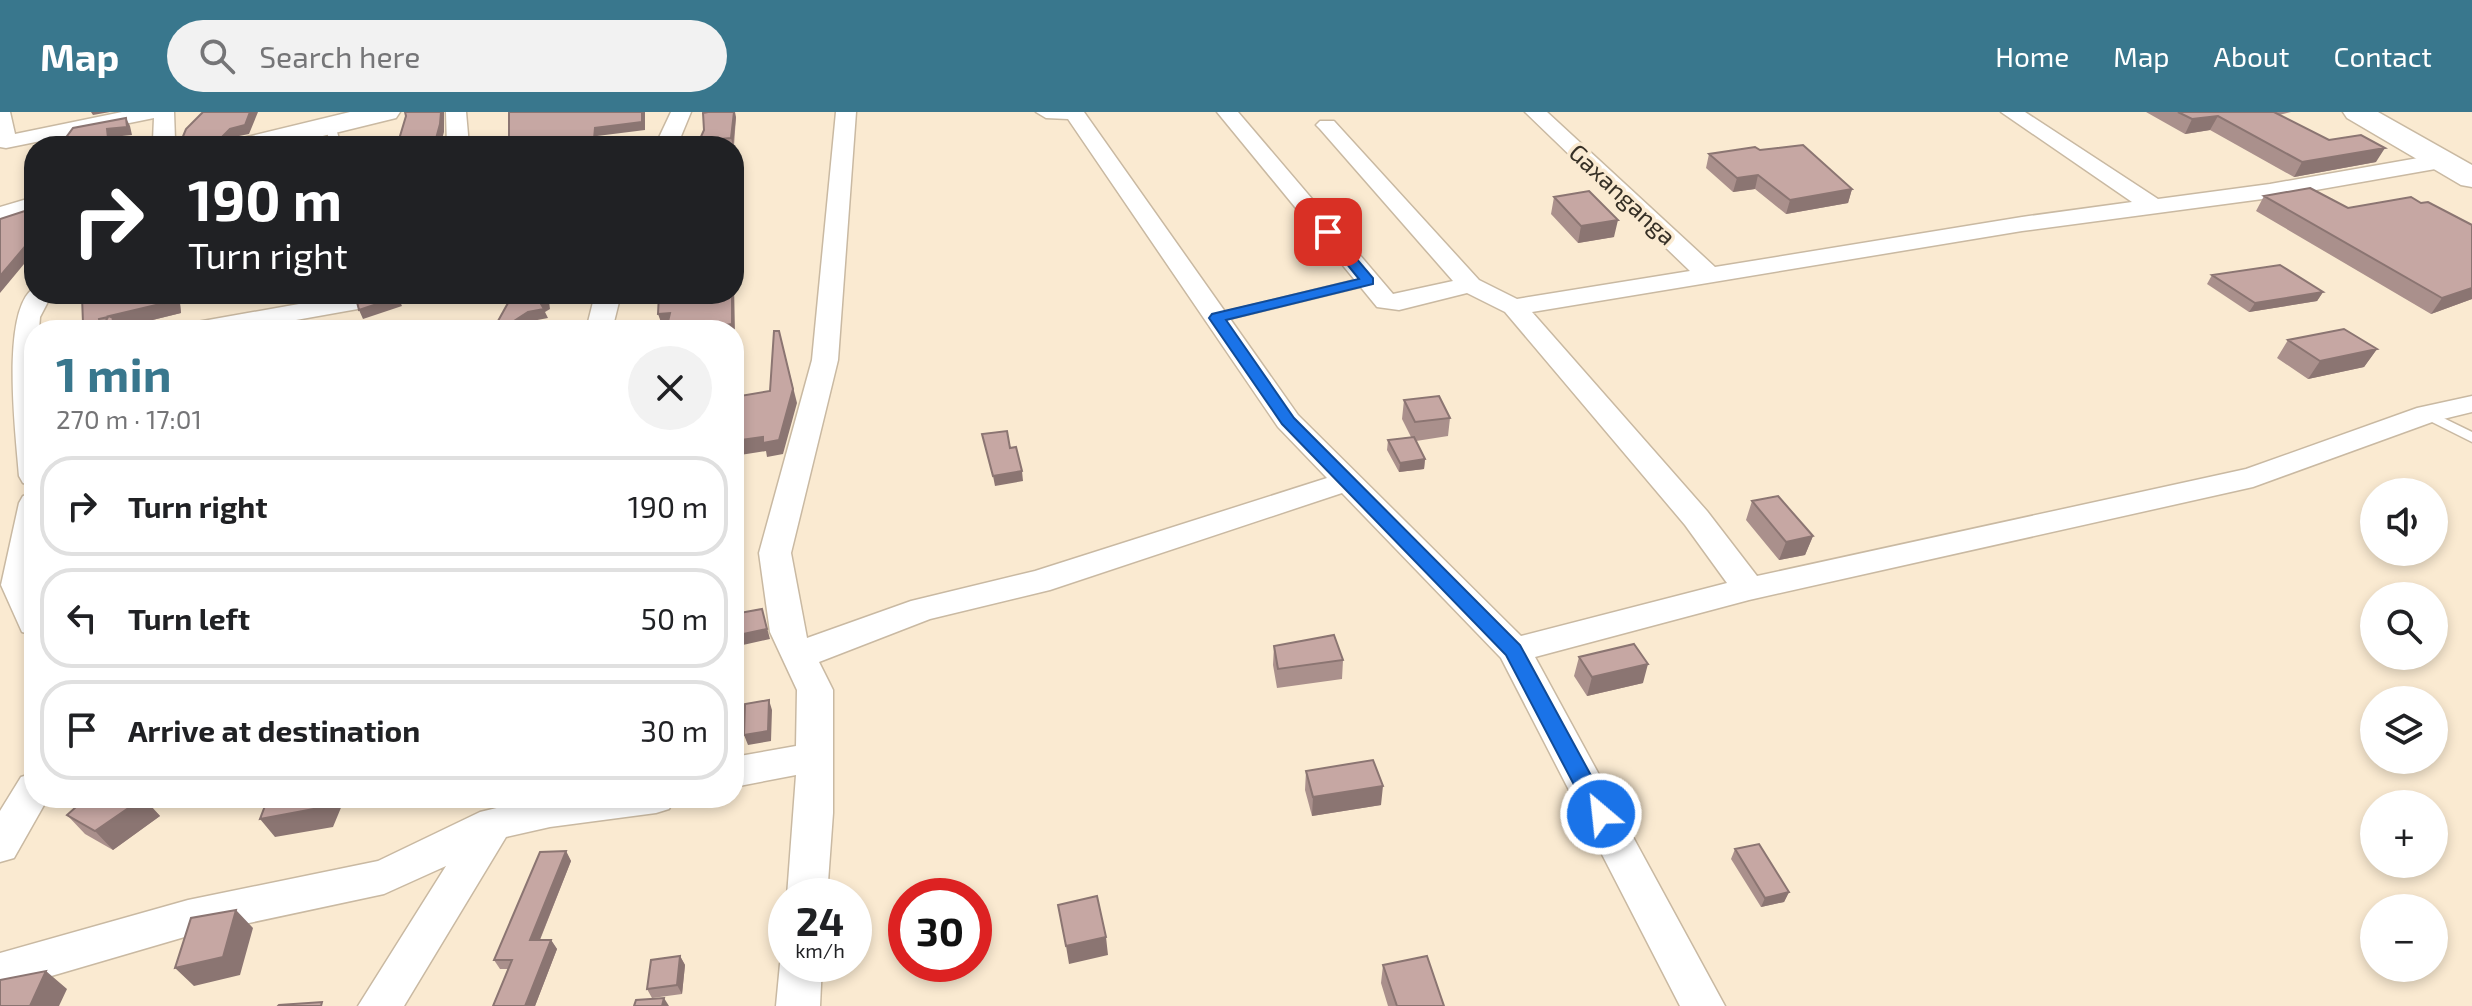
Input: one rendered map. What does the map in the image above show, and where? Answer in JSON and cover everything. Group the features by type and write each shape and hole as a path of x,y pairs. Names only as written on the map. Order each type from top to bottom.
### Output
{"street":[{"path":"0,112 6,142 24,138"},
{"path":"35,136 152,112"},
{"path":"164,112 164,136"},
{"path":"333,136 386,112"},
{"path":"456,112 457,136"},
{"path":"670,136 681,112"},
{"path":"809,878 814,813 815,690 787,632 775,553 825,360 846,112"},
{"path":"1046,112 1076,112 1288,421 1514,650 1703,1006"},
{"path":"1227,112 1386,302 1399,302 1470,285"},
{"name":"Gaxanganga","path":"1535,112 1710,276"},
{"path":"2011,112 2153,206"},
{"path":"2357,112 2472,178"},
{"path":"1327,125 1470,285 1514,307 1696,518 1749,589"},
{"path":"1514,307 2022,224 2270,191 2441,161"},
{"path":"0,217 24,210"},
{"path":"253,320 341,304"},
{"path":"1514,650 1749,589 2253,477 2427,414 2472,404"},
{"path":"799,657 823,645 923,609 1038,582 1208,529 1347,481"},
{"path":"24,551 17,585 24,601"},
{"path":"744,770 815,757"},
{"path":"0,846 24,805"},
{"path":"0,972 188,918 384,877 500,811 574,808"},
{"path":"380,1006 500,811"},
{"path":"798,1006 800,982"}],"lane":[{"path":"1217,318 1368,281"},
{"path":"2427,414 2472,438"}],"building":[{"path":"203,112 250,112 245,125 230,129 223,136 183,136"},
{"path":"405,112 441,112 437,136 400,136"},
{"path":"509,112 642,112 642,122 595,128 594,136 509,136"},
{"path":"734,112 731,136 701,136 703,113"},
{"path":"2178,112 2274,112 2329,140 2361,135 2385,148 2302,162 2218,116 2192,119"},
{"path":"126,118 127,127 107,129 108,136 67,136 73,128"},
{"path":"1803,145 1852,189 1790,200 1758,175 1737,178 1709,154 1755,147 1760,150"},
{"path":"2310,188 2348,208 2411,197 2421,203 2428,202 2472,225 2472,288 2442,298 2264,196"},
{"path":"1589,191 1618,220 1581,226 1554,197"},
{"path":"24,211 24,248 0,276 0,219"},
{"path":"2280,265 2323,292 2255,303 2212,275"},
{"path":"82,304 160,304 109,316 113,320 106,320 108,317 83,320"},
{"path":"358,304 377,304 359,310"},
{"path":"507,304 541,304 544,309 528,312 516,320 499,320"},
{"path":"658,304 732,304 732,320 668,320 670,313 658,314"},
{"path":"2344,329 2377,349 2320,361 2288,340"},
{"path":"774,331 779,331 793,389 779,440 763,443 763,437 744,440 744,395 770,391"},
{"path":"1439,396 1450,418 1415,422 1404,400"},
{"path":"1007,431 1010,448 1016,447 1022,471 993,476 982,434"},
{"path":"1414,437 1425,459 1400,463 1388,440"},
{"path":"1778,496 1813,536 1786,542 1752,501"},
{"path":"762,609 767,629 744,634 744,612"},
{"path":"1334,635 1343,660 1278,669 1274,646"},
{"path":"1634,644 1648,664 1592,677 1579,657"},
{"path":"769,700 768,731 744,735 745,704"},
{"path":"1373,760 1383,786 1313,797 1306,771"},
{"path":"75,808 128,808 95,831 67,815"},
{"path":"264,808 319,808 260,819"},
{"path":"1759,844 1789,892 1765,898 1735,849"},
{"path":"566,851 530,940 551,940 525,1006 493,1006 512,960 494,960 540,852"},
{"path":"1097,896 1106,937 1066,946 1058,905"},
{"path":"236,910 223,957 175,968 191,918"},
{"path":"680,956 677,985 647,989 651,960"},
{"path":"1427,956 1444,1006 1397,1006 1383,965"},
{"path":"46,971 30,1006 0,1006 0,980"},
{"path":"664,998 662,1006 634,1006 636,1000"},
{"path":"322,1002 321,1006 278,1006 279,1005"}],"route":[{"path":"1328,232 1368,281 1217,318 1288,421 1514,650 1601,814"}]}
